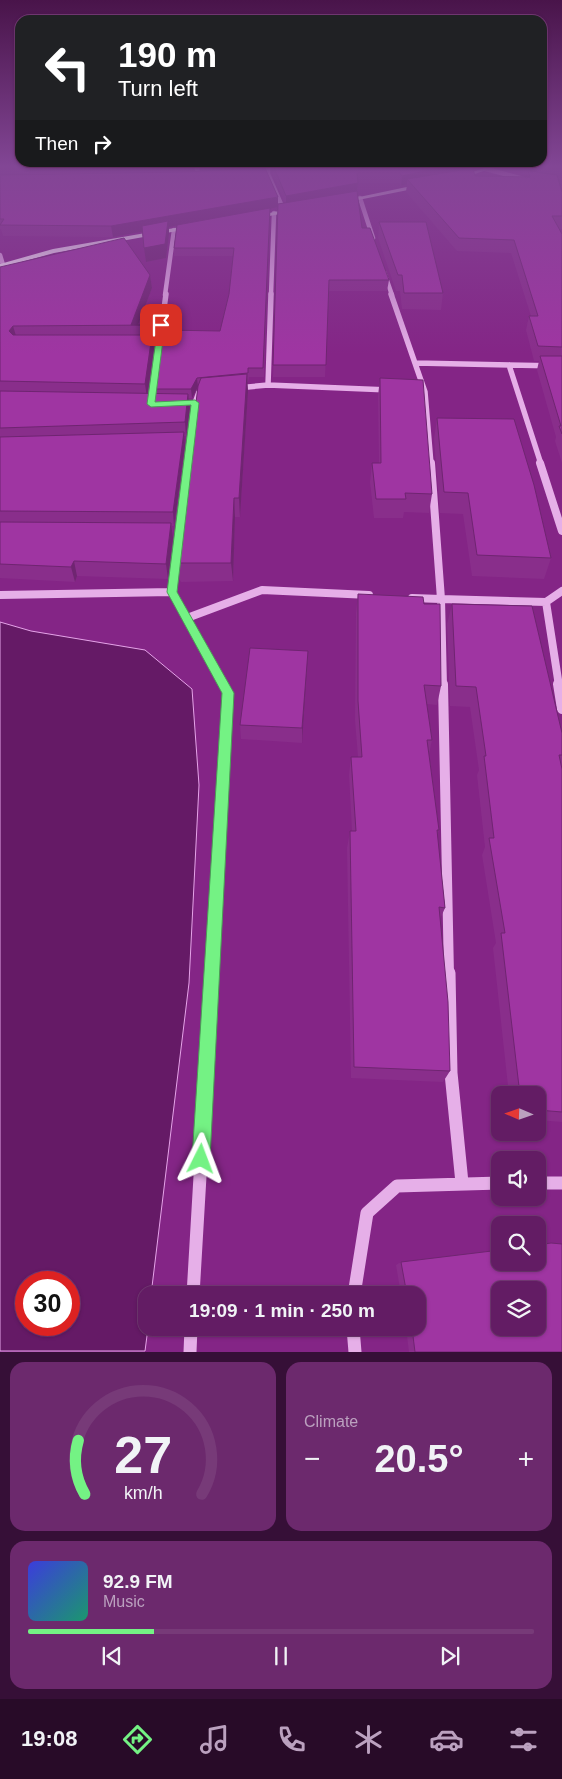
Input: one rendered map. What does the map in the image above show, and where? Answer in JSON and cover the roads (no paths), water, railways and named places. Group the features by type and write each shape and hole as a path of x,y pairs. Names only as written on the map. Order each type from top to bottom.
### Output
{"main road":[{"path":"2,266 53,251 187,228"}],"street":[{"path":"268,386 273,228"},
{"path":"370,228 375,244"},
{"path":"151,404 174,230"},
{"path":"0,255 2,266"},
{"path":"381,262 425,392 441,599 451,1073 462,1183"},
{"path":"149,344 158,344"},
{"path":"414,363 562,366"},
{"path":"509,365 562,532"},
{"path":"228,389 268,386 395,390"},
{"path":"194,1286 228,693 172,592 195,403 199,392 209,391"},
{"path":"405,391 425,392"},
{"path":"186,403 195,403"},
{"path":"141,404 160,404"},
{"path":"181,442 190,441"},
{"path":"169,532 179,532"},
{"path":"186,618 262,590 379,596"},
{"path":"405,597 546,602 562,591"},
{"path":"0,595 172,592"},
{"path":"546,602 562,709"},
{"path":"355,1286 367,1213 396,1186 491,1183"},
{"path":"546,1183 562,1183"},
{"path":"190,1352 191,1336"},
{"path":"354,1336 355,1352"}]}
